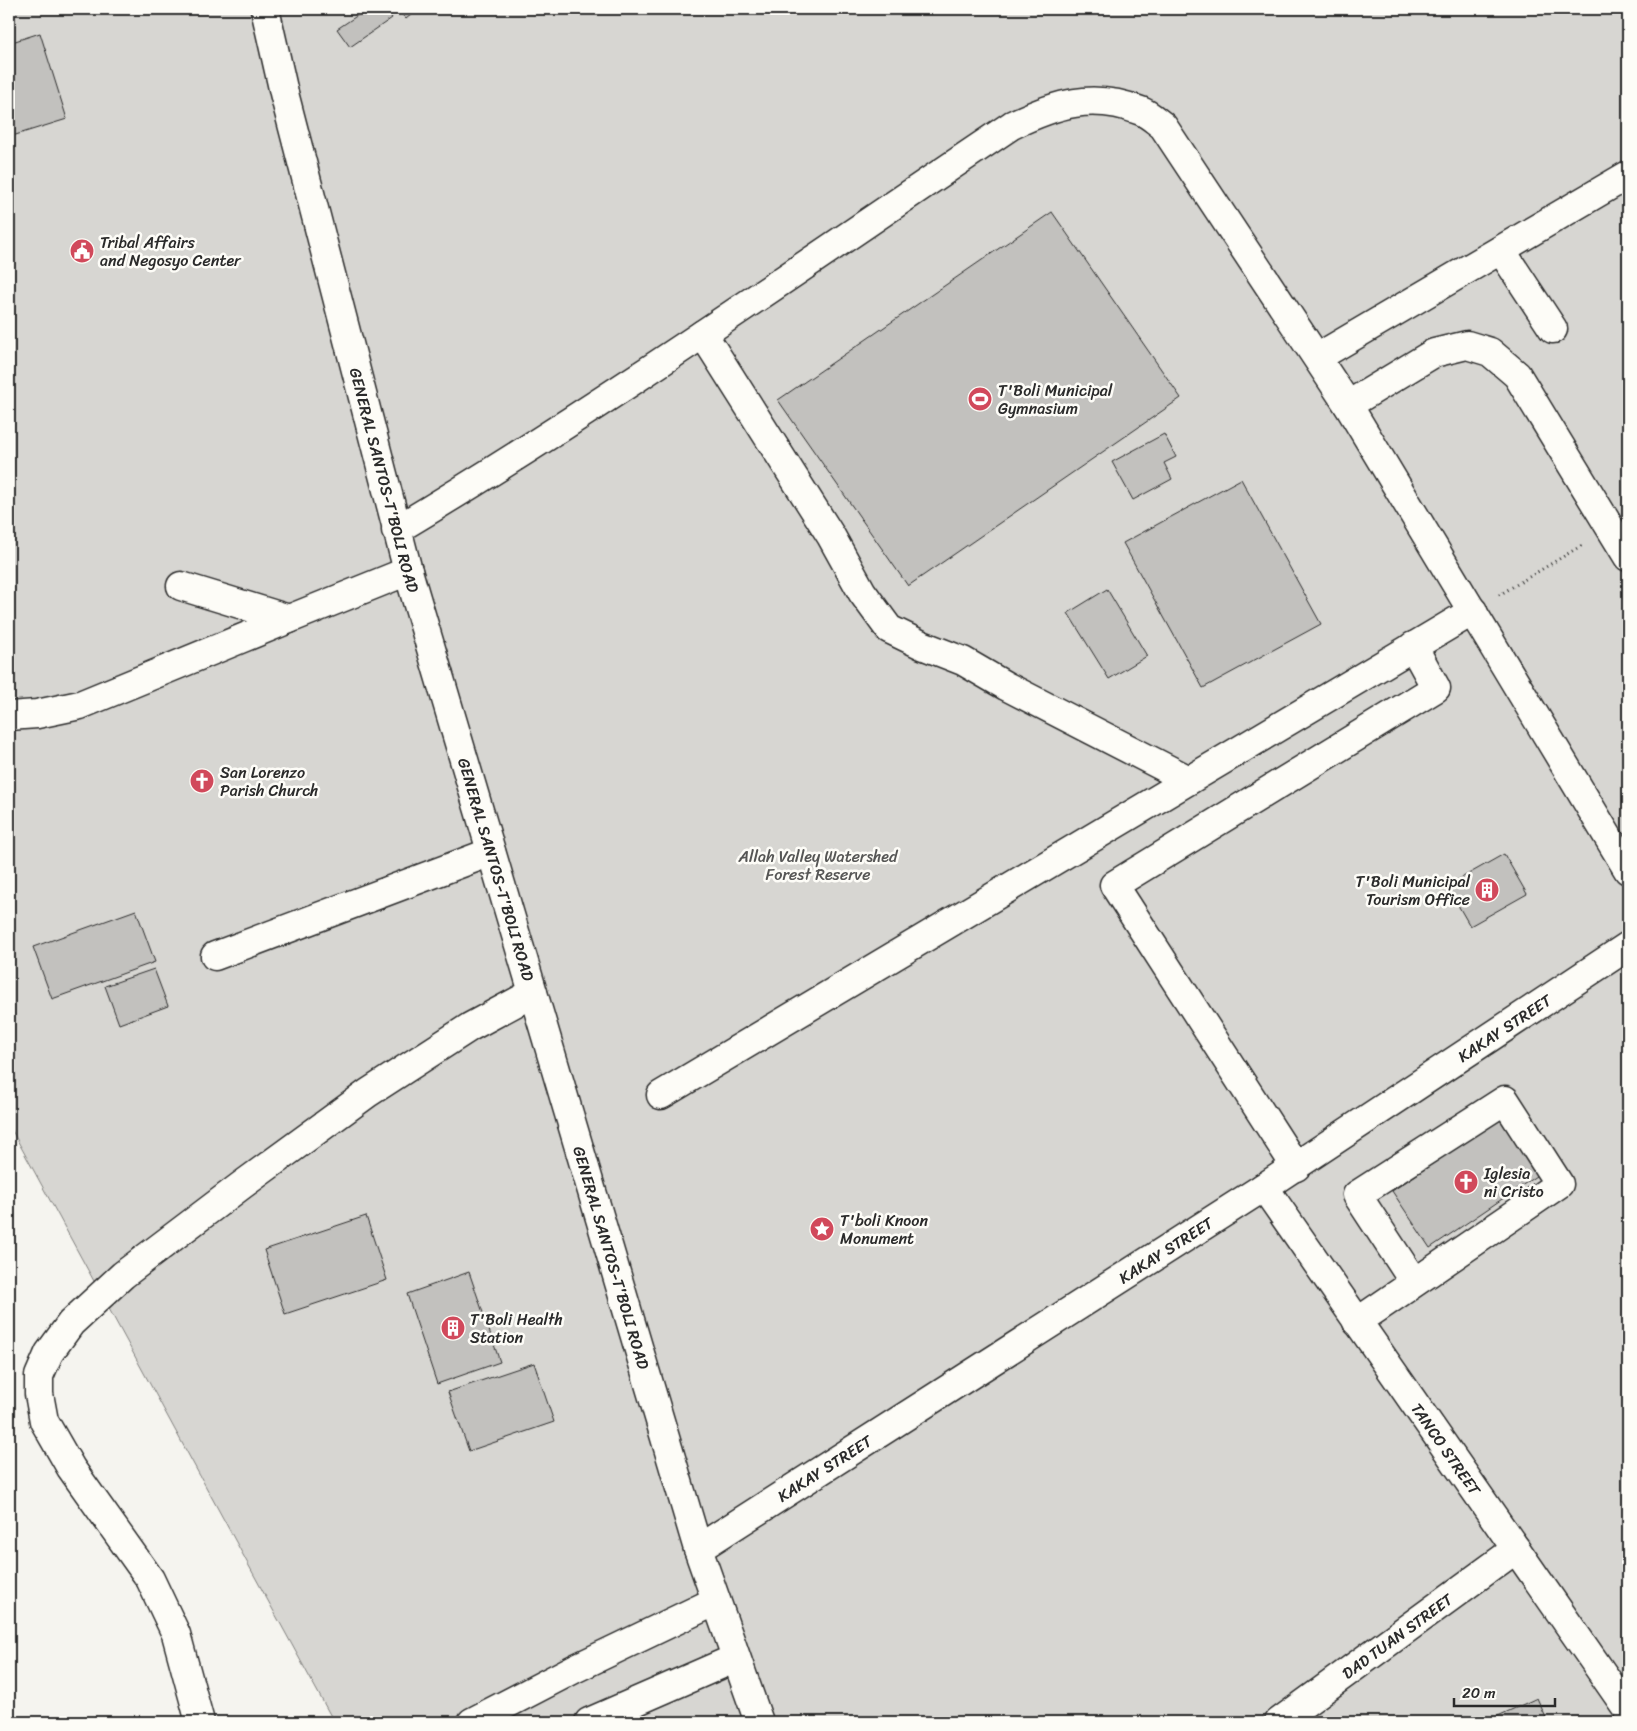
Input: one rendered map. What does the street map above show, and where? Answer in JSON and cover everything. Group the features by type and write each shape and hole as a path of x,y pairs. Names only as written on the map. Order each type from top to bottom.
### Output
{"street":[{"name":"GENERAL SANTOS-T'BOLI ROAD","path":"264,9 408,572 698,1549 759,1722"},
{"path":"396,530 471,485 703,334 1012,125 1042,111 1070,102 1106,102 1142,112 1163,126 1318,357 1628,870"},
{"path":"1318,357 1628,175"},
{"path":"1501,250 1553,329"},
{"path":"703,334 831,536 862,592 889,629 922,645 964,661 1006,686 1189,780"},
{"path":"1348,405 1434,353 1466,345 1490,352 1517,375 1628,557"},
{"path":"9,716 37,714 80,705 408,572"},
{"path":"181,586 289,619"},
{"path":"661,1095 1473,611"},
{"path":"1296,1166 1114,885 1436,688 1412,646"},
{"path":"215,956 491,852"},
{"name":"KAKAY STREET","path":"698,1549 1264,1187 1628,946"},
{"path":"200,1722 176,1634 150,1579 71,1468 44,1421 39,1394 39,1376 49,1352 71,1324 123,1275 242,1185 368,1093 470,1027 533,993"},
{"path":"1357,1322 1558,1184 1505,1100 1357,1195 1414,1282"},
{"name":"TANCO STREET","path":"1264,1187 1628,1710"},
{"name":"DAD TUAN STREET","path":"1279,1722 1516,1549"},
{"path":"472,1722 576,1668 716,1601"},
{"path":"589,1722 736,1658"}],"path":[{"path":"1473,611 1610,528"}],"green space":[{"name":"Allah Valley Watershed Forest Reserve","path":"9,9 1628,9 1628,1722 334,1722 9,1125"}],"building":[{"path":"367,9 386,9 392,18 350,47 337,29"},
{"path":"397,9 418,9 406,19"},
{"path":"40,33 67,119 9,137 9,43"},
{"name":"T'Boli Municipal Gymnasium","path":"1052,212 1181,398 908,586 778,400"},
{"path":"1164,434 1176,457 1164,463 1172,479 1133,500 1112,462"},
{"path":"1241,479 1321,624 1203,688 1123,543"},
{"path":"1107,589 1147,656 1109,679 1068,613"},
{"name":"T'Boli Municipal Tourism Office","path":"1504,854 1527,894 1470,926 1447,886"},
{"path":"136,910 155,962 52,999 33,947"},
{"path":"154,969 168,1006 119,1024 105,986"},
{"name":"Iglesia ni Cristo","path":"1501,1118 1539,1174 1430,1248 1392,1191"},
{"path":"366,1216 387,1280 285,1314 264,1250"},
{"name":"T'Boli Health Station","path":"469,1272 500,1362 437,1384 407,1294"},
{"path":"534,1363 554,1422 469,1451 448,1392"},
{"path":"1537,1698 1548,1722 1485,1722"}],"place":[{"name":"Tribal Affairs and Negosyo Center","path":"82,251"},
{"name":"T'Boli Municipal Gymnasium","path":"980,399"},
{"name":"San Lorenzo Parish Church","path":"202,781"},
{"name":"T'Boli Municipal Tourism Office","path":"1487,890"},
{"name":"Iglesia ni Cristo","path":"1466,1182"},
{"name":"T'boli Knoon Monument","path":"822,1229"},
{"name":"T'Boli Health Station","path":"453,1328"}]}
